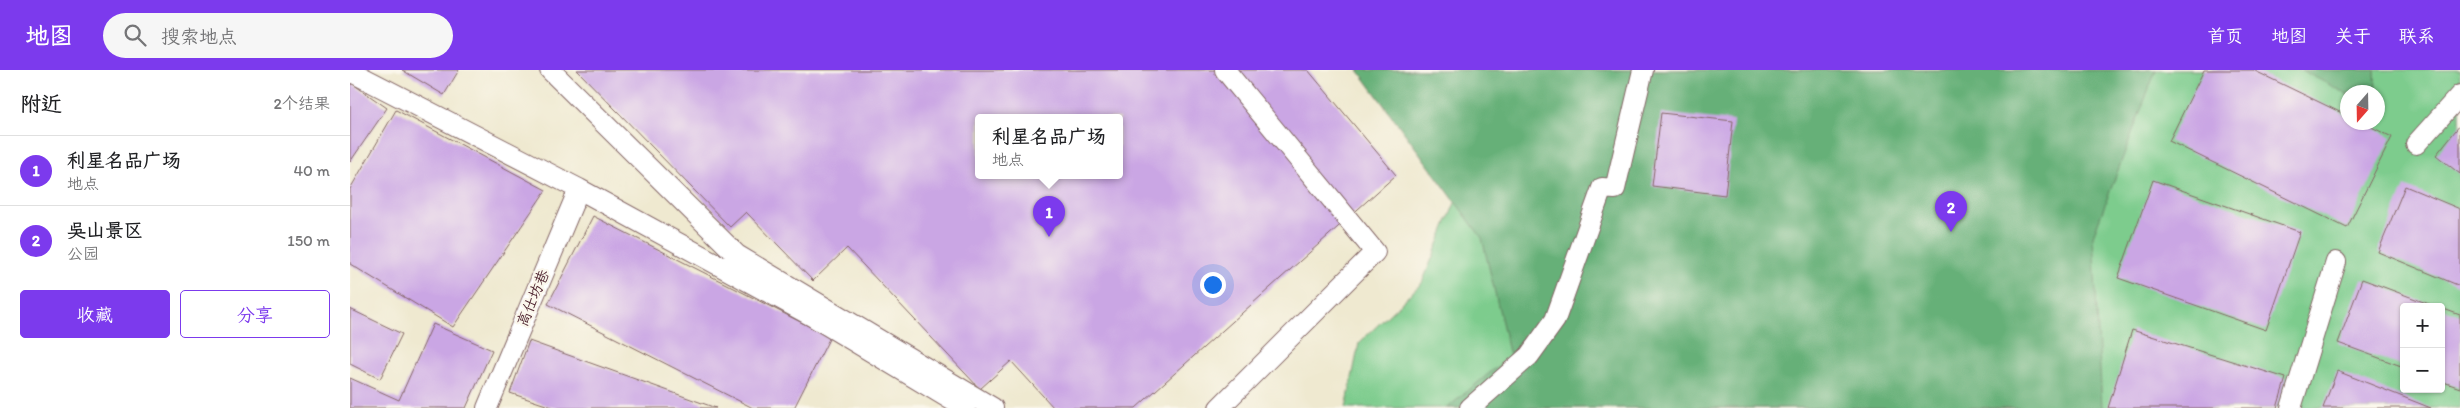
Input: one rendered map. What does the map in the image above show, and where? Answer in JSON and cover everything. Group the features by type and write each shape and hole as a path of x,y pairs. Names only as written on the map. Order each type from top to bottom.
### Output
{"lane":[{"path":"550,70 737,255 993,408"},
{"path":"1219,408 1375,252 1225,70"},
{"path":"1470,408 1529,356 1555,320 1602,188 1615,189 1643,70"},
{"path":"350,71 579,189 812,316 965,408"},
{"path":"2416,144 2460,95"},
{"name":"高仕坊巷","path":"487,408 579,189"},
{"path":"2291,408 2336,262"}],"green space":[{"path":"1358,70 2156,70 2093,236 2102,408 1447,408 1510,356 1482,238"},
{"path":"1382,70 2460,70 2460,408 1346,408 1359,343 1422,283 1464,181"},
{"path":"2301,70 2375,70 2376,85 2340,85 2340,90"}],"building":[{"path":"402,70 459,70 444,95"},
{"path":"577,70 1308,70 1396,175 1136,408 1054,408 1011,361 980,389 847,248 813,281 746,212 730,227"},
{"path":"2204,70 2253,70 2340,112 2340,130 2378,130 2392,137 2347,228 2169,141"},
{"path":"350,82 387,108 350,162"},
{"path":"396,110 546,190 453,327 350,264 350,189"},
{"path":"1661,113 1733,121 1725,195 1652,186"},
{"path":"2460,125 2460,174 2436,155"},
{"path":"2153,180 2300,232 2266,330 2118,278"},
{"path":"2405,186 2460,209 2460,286 2378,252"},
{"path":"593,216 830,337 794,408 753,408 548,304"},
{"path":"2362,279 2426,303 2400,303 2400,366 2338,343"},
{"path":"350,309 402,334 380,379 350,364"},
{"path":"2445,309 2460,315 2460,388 2445,382"},
{"path":"433,324 492,350 466,408 350,408 350,378 399,400"},
{"path":"2132,330 2286,378 2277,408 2108,408"},
{"path":"529,341 716,408 555,408 510,393"},
{"path":"2337,371 2431,408 2323,408"}],"place":[{"name":"吴山景区","path":"1951,232"},
{"name":"利星名品广场","path":"1049,237"}]}
